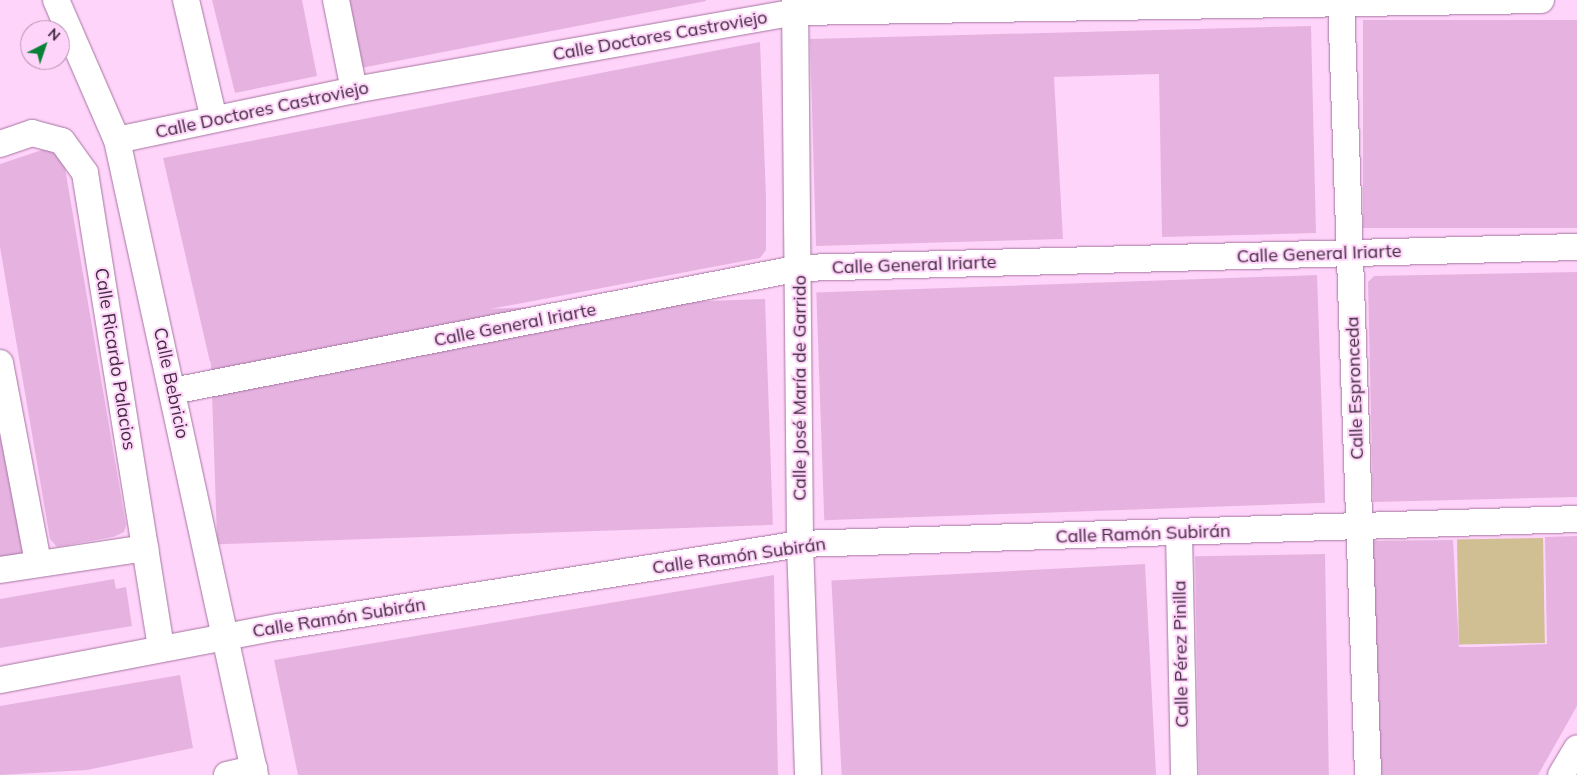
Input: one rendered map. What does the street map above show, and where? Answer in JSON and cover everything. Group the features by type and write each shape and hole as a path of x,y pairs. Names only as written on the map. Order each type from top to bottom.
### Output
{"street":[{"name":"Calle Bebricio","path":"56,0 117,140 255,772"},
{"path":"186,0 214,119"},
{"path":"336,0 354,90"},
{"name":"Calle Doctores Castroviejo","path":"117,140 354,90 796,6 1541,0"},
{"name":"Calle Espronceda","path":"1341,2 1368,775"},
{"name":"Calle José María de Garrido","path":"796,6 800,268 800,544 808,775"},
{"name":"Calle Ricardo Palacios","path":"0,144 32,134 62,141 85,173 161,648"},
{"name":"Calle General Iriarte","path":"173,391 800,268 1577,247"},
{"path":"0,363 38,562"},
{"name":"Calle Ramón Subirán","path":"0,680 224,637 800,544 1577,519"},
{"name":"Calle Pérez Pinilla","path":"1179,533 1184,775"},
{"path":"0,570 38,562 145,548"},
{"path":"1561,775 1577,748"},
{"path":"227,775 255,772"}],"shaded area":[{"path":"1543,538 1545,643 1459,644 1457,540"}],"building":[{"path":"212,0 302,0 317,76 235,93"},
{"path":"347,0 706,0 706,1 361,68"},
{"path":"1363,20 1577,20 1577,228 1363,228"},
{"path":"1311,26 1316,233 1162,237 1159,74 1054,77 1063,239 816,246 810,39"},
{"path":"760,42 766,197 766,250 760,258 210,362 163,158"},
{"path":"48,148 64,162 126,525 124,532 113,537 57,547 50,539 0,247 0,164"},
{"path":"1577,272 1577,497 1373,502 1368,282 1374,276"},
{"path":"1317,275 1325,503 824,520 816,292"},
{"path":"765,299 773,525 217,544 209,318"},
{"path":"0,427 23,553 0,558"},
{"path":"1577,536 1577,706 1538,775 1373,775 1363,541 1453,540 1459,647 1477,647 1547,644 1545,537"},
{"path":"1325,554 1329,775 1199,775 1195,556"},
{"path":"1145,564 1156,775 842,775 831,580"},
{"path":"774,575 778,775 298,775 274,660"},
{"path":"114,579 116,589 126,587 132,626 0,648 0,599"},
{"path":"180,675 193,748 87,770 0,775 0,706"}]}
